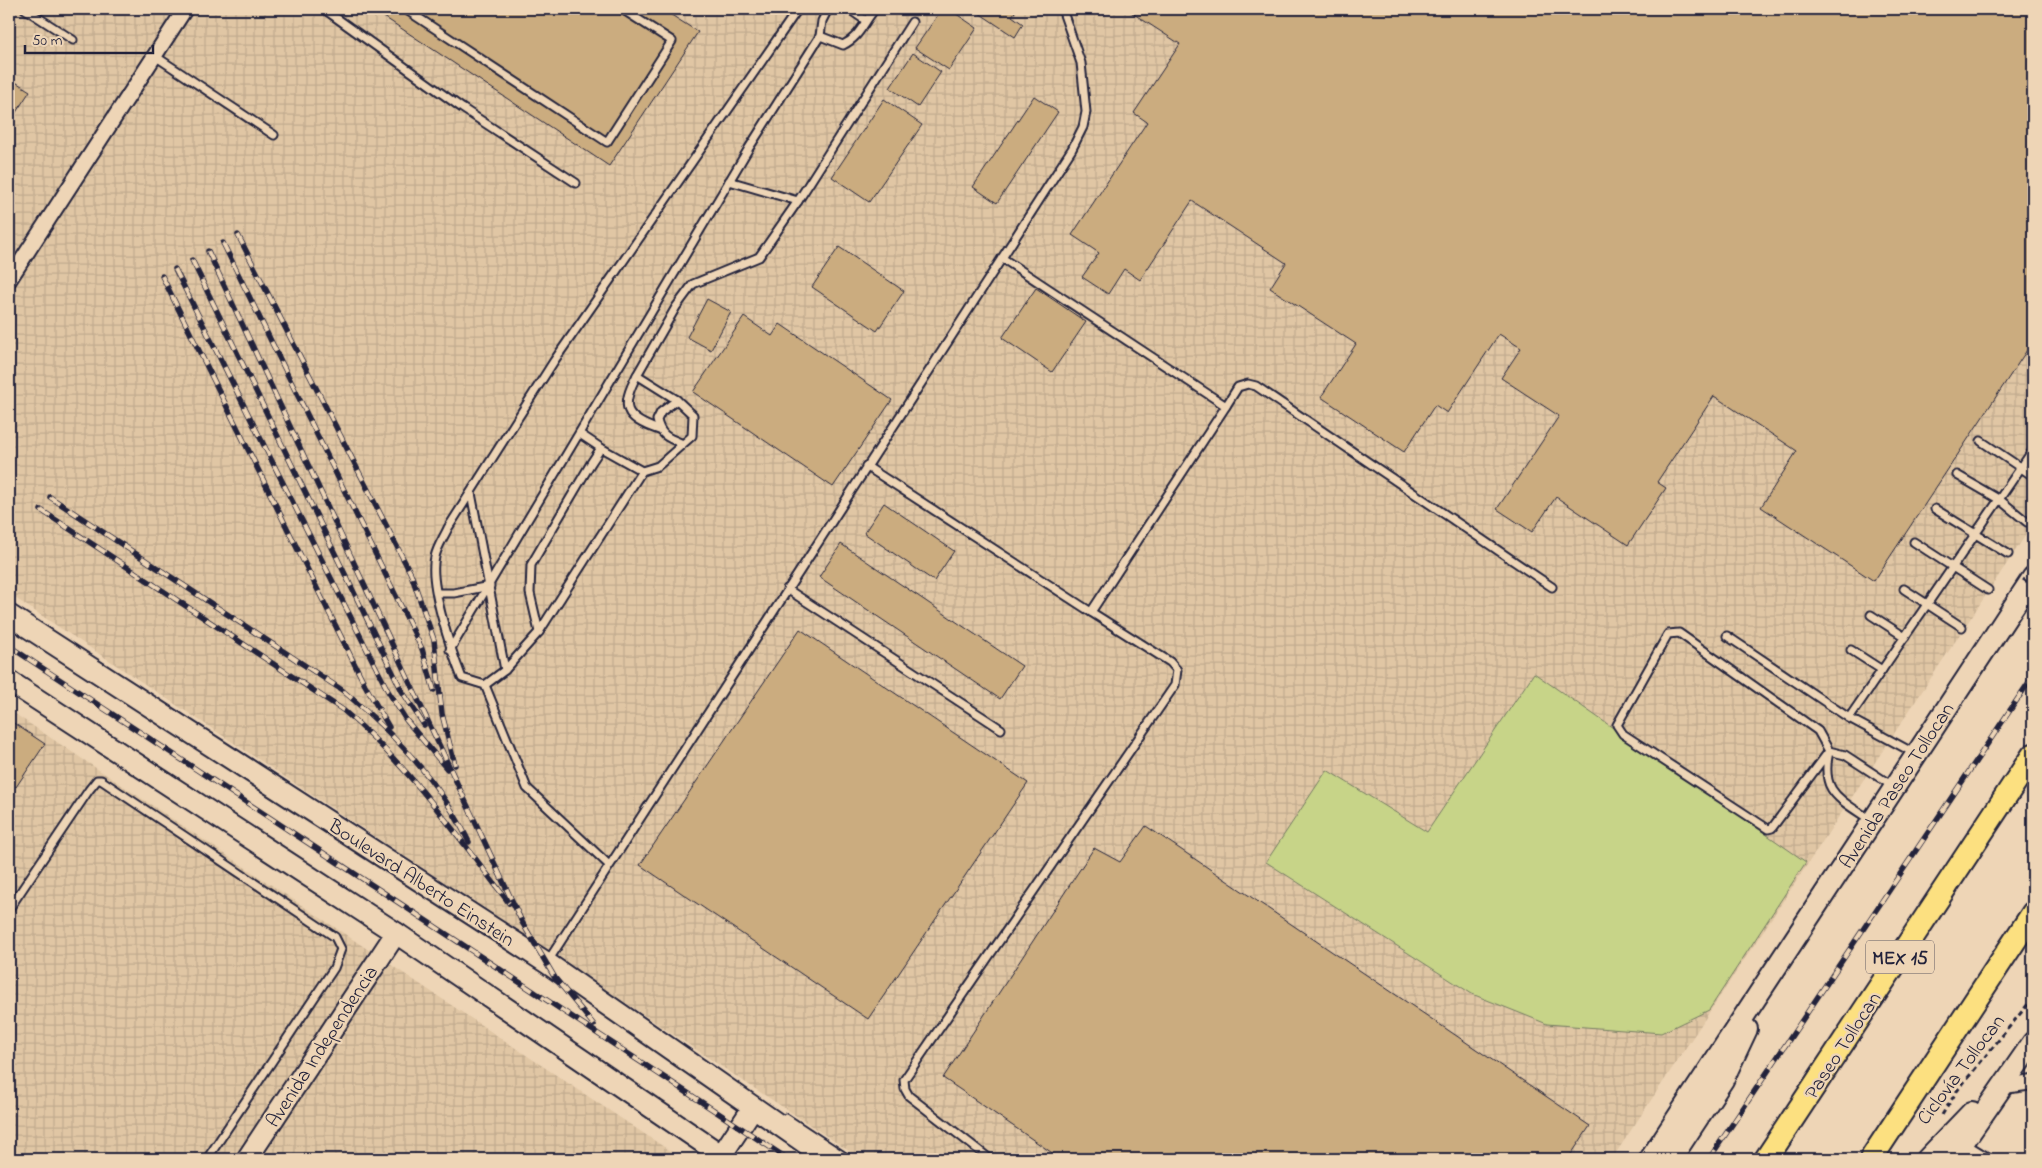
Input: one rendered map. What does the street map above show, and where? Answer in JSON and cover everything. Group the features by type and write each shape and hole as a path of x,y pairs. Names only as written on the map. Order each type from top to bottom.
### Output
{"highway":[{"name":"Paseo Tollocan","path":"1766,1159 2033,755"},
{"path":"1871,1159 2033,913"}],"main road":[{"name":"Avenida Paseo Tollocan","path":"1650,1159 1916,755 2028,578"},
{"name":"Boulevard Alberto Einstein","path":"9,615 547,963 752,1109 828,1159"},
{"path":"9,681 396,933 723,1158 752,1109"},
{"name":"Avenida Independencia","path":"247,1159 396,933"},
{"name":"Avenida Paseo Tollocan","path":"1671,1159 1723,1080 1747,1029 1758,993"},
{"path":"1957,1152 2033,1042"},
{"path":"1927,1159 1984,1099 2004,1086"}],"street":[{"path":"9,280 186,9"},
{"path":"2004,1086 2033,1082"},
{"path":"1957,1152 1984,1159"}],"lane":[{"path":"25,9 73,40"},
{"path":"324,9 462,108 576,183"},
{"path":"405,9 607,142 672,42 622,9"},
{"path":"485,685 462,678 450,650 437,593 434,558 448,528 554,361 798,9"},
{"path":"450,650 490,586 729,181 820,36 822,21 828,9"},
{"path":"849,9 865,20"},
{"path":"820,36 843,45 855,39 865,20 875,9"},
{"path":"547,963 1072,149 1083,126 1086,103 1081,63 1071,28 1062,9"},
{"path":"681,443 666,437 659,430 633,418 627,409 626,402 629,390 637,375 676,307 693,284 759,257 798,201 912,22"},
{"path":"155,56 274,135"},
{"path":"729,181 798,201"},
{"path":"1002,258 1226,406"},
{"path":"485,685 505,670 539,632 642,471 658,466 681,443 692,436 693,415 678,400 637,375"},
{"path":"1091,612 1238,387 1248,384 1256,386 1552,587"},
{"path":"659,430 657,420 661,412 678,400"},
{"path":"580,434 642,471"},
{"path":"1982,441 2033,476"},
{"path":"539,632 530,593 531,565 543,542 601,448"},
{"path":"1849,718 2033,450"},
{"path":"866,466 1170,662 1177,670 1175,685 904,1080 905,1088 910,1096 990,1159"},
{"path":"1957,474 2000,500 2027,522"},
{"path":"471,493 505,670"},
{"path":"1935,509 2008,554"},
{"path":"1914,542 1988,590"},
{"path":"437,593 454,593 490,586"},
{"path":"787,589 1001,728"},
{"path":"1904,589 1962,627"},
{"path":"1871,615 1905,637"},
{"path":"1829,751 1772,828 1768,828 1623,734 1617,725 1668,634 1675,632 1812,726 1825,740 1829,751 1825,770 1832,790 1839,798 1872,822"},
{"path":"1727,636 1849,718 1916,755"},
{"path":"1851,650 1882,670"},
{"path":"485,685 527,788 610,865"},
{"path":"1829,751 1845,755 1895,787"},
{"path":"9,909 89,790 97,780 101,780 335,937 342,949 334,968 206,1159"},
{"path":"752,1109 777,1113 848,1159"}],"path":[{"path":"2028,578 2033,586"},
{"name":"Ciclovía Tollocan","path":"1937,1123 1958,1091 2033,998"}],"shaded area":[{"path":"9,9 2033,9 2033,524 1612,1159 861,1159 9,594"},
{"path":"9,710 682,1159 9,1159"}],"green space":[{"path":"1534,673 1806,862 1709,1010 1661,1033 1547,1024 1472,994 1266,862 1327,770 1427,832"}],"building":[{"path":"372,9 662,9 698,32 609,166"},
{"path":"942,9 949,9 977,28 949,70 915,48"},
{"path":"973,9 1017,9 1012,16 1023,24 1015,37"},
{"path":"1126,9 2033,9 2033,350 2029,347 1874,581 1761,507 1797,451 1714,396 1657,482 1666,488 1628,545 1556,497 1532,532 1497,509 1559,416 1501,378 1521,348 1499,334 1447,413 1435,405 1404,452 1321,397 1356,344 1270,288 1286,263 1192,201 1140,280 1124,269 1108,294 1082,277 1099,253 1072,235 1147,122 1134,113 1180,44"},
{"path":"913,53 941,72 918,107 890,88"},
{"path":"9,78 30,91 9,123"},
{"path":"1034,96 1058,112 997,203 973,187"},
{"path":"884,99 922,125 869,202 832,177"},
{"path":"839,247 904,291 877,331 812,287"},
{"path":"1036,288 1086,322 1052,372 1002,338"},
{"path":"707,299 731,312 711,350 687,337"},
{"path":"744,317 772,336 780,324 892,400 833,487 693,392"},
{"path":"884,503 954,551 934,581 864,533"},
{"path":"841,544 1022,666 1000,699 819,577"},
{"path":"800,629 1028,783 868,1019 640,865"},
{"path":"9,720 45,744 16,787 9,782"},
{"path":"1146,826 1590,1126 1568,1159 1061,1159 943,1078 1094,848 1120,862"}],"railway":[{"path":"238,235 411,574 434,640 442,714 455,765"},
{"path":"223,243 422,649 434,690"},
{"path":"208,251 522,922 555,978 594,1025"},
{"path":"192,260 402,691 424,725"},
{"path":"175,269 388,691 406,720 447,769"},
{"path":"162,276 365,685 389,727"},
{"path":"50,497 342,690 379,723 430,778 469,842"},
{"path":"41,510 343,710 411,778 509,903"},
{"path":"9,646 788,1159"},
{"path":"1709,1159 2033,676"}]}
